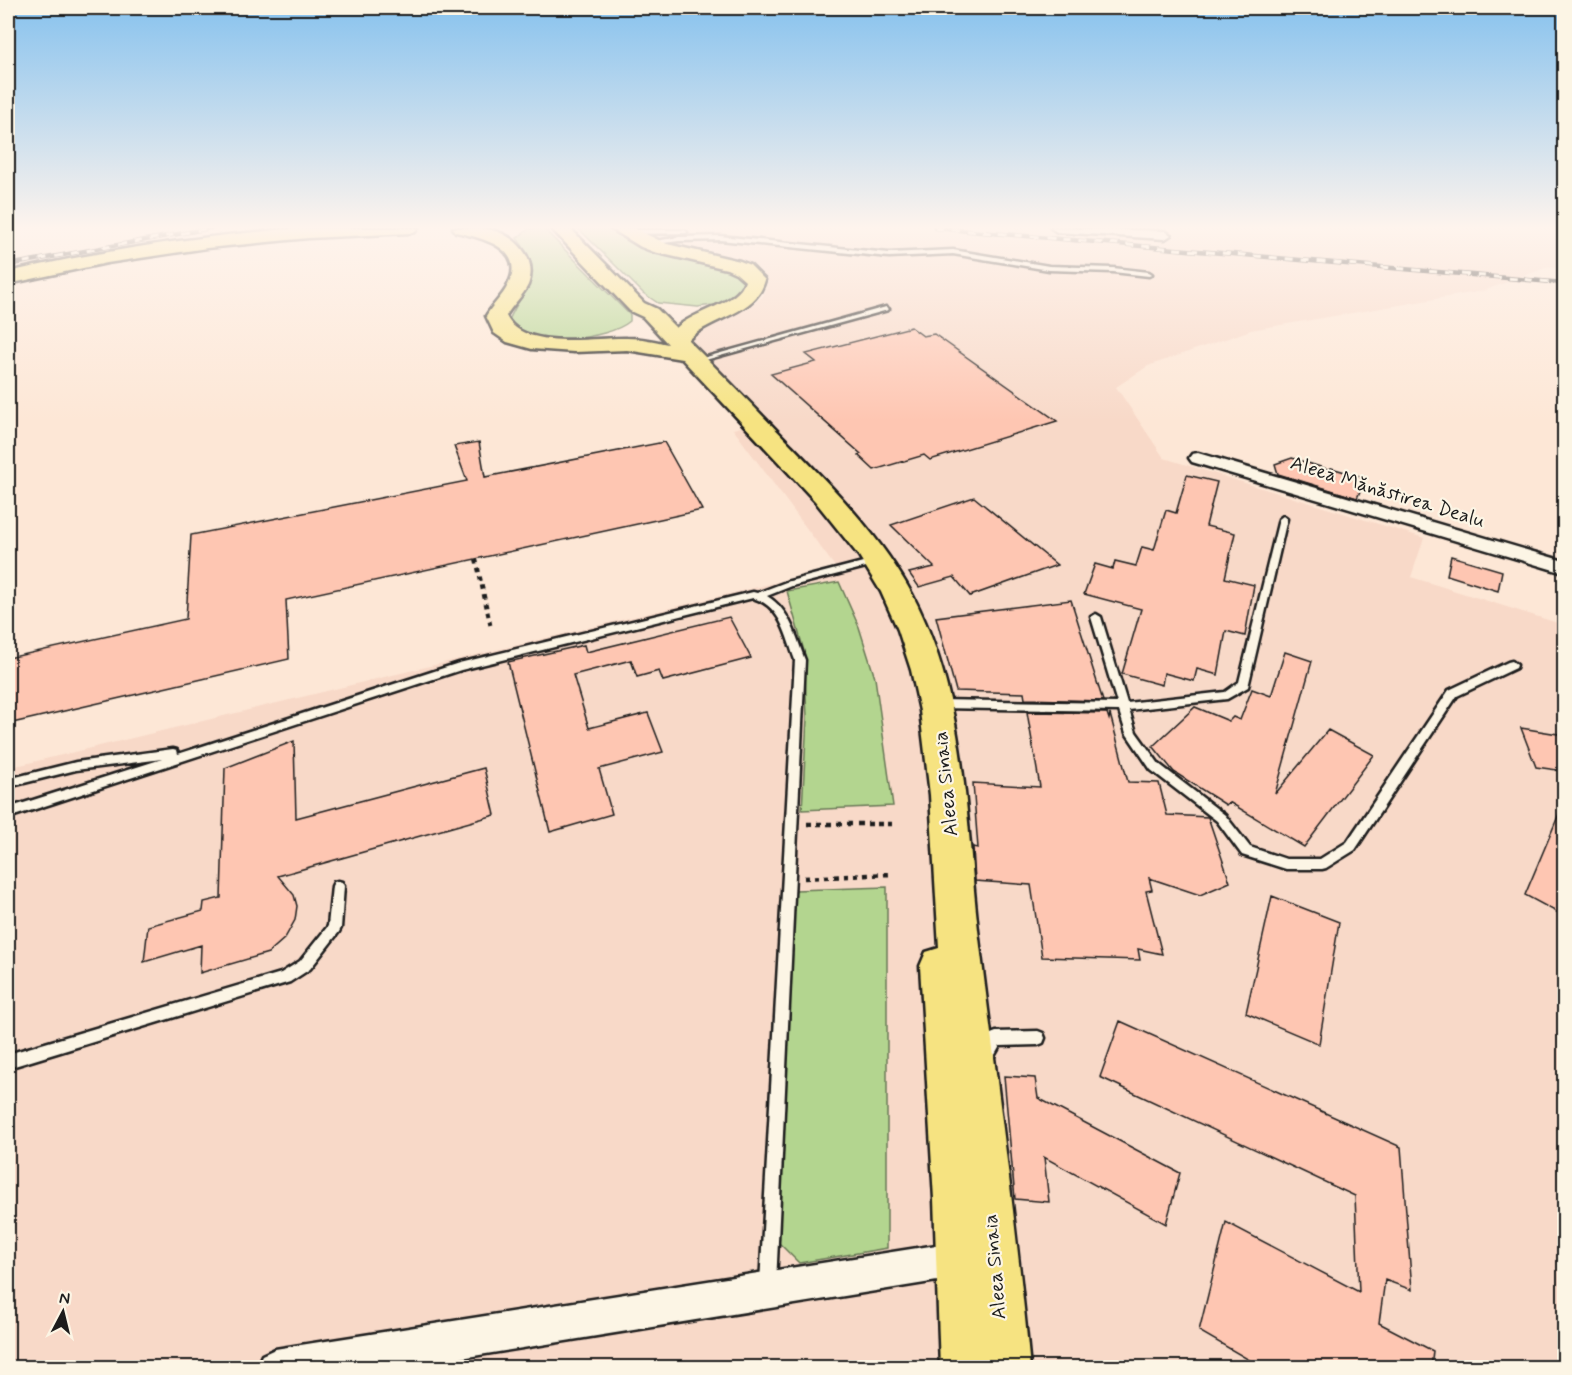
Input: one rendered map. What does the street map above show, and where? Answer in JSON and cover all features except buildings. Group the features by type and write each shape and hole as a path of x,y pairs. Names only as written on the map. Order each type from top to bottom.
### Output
{"main road":[{"path":"512,292 500,307 496,316 497,324 502,331 527,342 556,345 630,344 683,351 699,320 740,302 751,292"},
{"name":"Aleea Sinaia","path":"622,292 814,484 876,560 908,616 930,677 936,704 994,1261 1002,1368"},
{"path":"585,344 628,329 635,324 636,307 677,310 722,309"},
{"name":"Aleea Sinaia","path":"683,351 826,516 864,565 890,609 900,636 919,704 923,733 963,1259 968,1368"}],"street":[{"name":"Aleea Mănăstirea Dealu","path":"1198,458 1564,567"},
{"path":"275,1368 963,1259"}],"lane":[{"path":"683,351 886,309"},
{"path":"936,704 1122,707 1227,695 1244,684 1283,519"},
{"path":"759,596 789,584 864,565"},
{"path":"8,813 459,667 753,595 766,598 780,611 800,660 767,1290"},
{"path":"1096,617 1131,733 1155,767 1221,818 1246,851 1286,864 1322,864 1351,846 1453,693 1512,665"},
{"path":"8,783 76,766 200,750"},
{"path":"8,1061 285,978 305,965 334,928 338,886"},
{"path":"982,1063 996,1039 1038,1038"}],"path":[{"path":"476,559 491,628"},
{"path":"791,824 893,824"},
{"path":"788,879 892,874"}],"shaded area":[{"path":"764,292 1476,292 1251,330 1148,366 1116,387 1164,458 1424,538 1411,577 1564,625 1564,1367 8,1367 8,768 836,568 733,429 762,422 684,346 695,333 721,318 749,308"}],"green space":[{"path":"524,292 607,292 630,315 630,321 619,328 587,337 549,339 518,329 509,320"},
{"path":"740,292 738,297 720,304 698,307 658,303 643,293"},
{"path":"839,582 859,627 875,678 893,806 802,810 807,718 804,651 787,591"},
{"path":"887,887 887,1248 799,1263 777,1241 795,890"}]}
